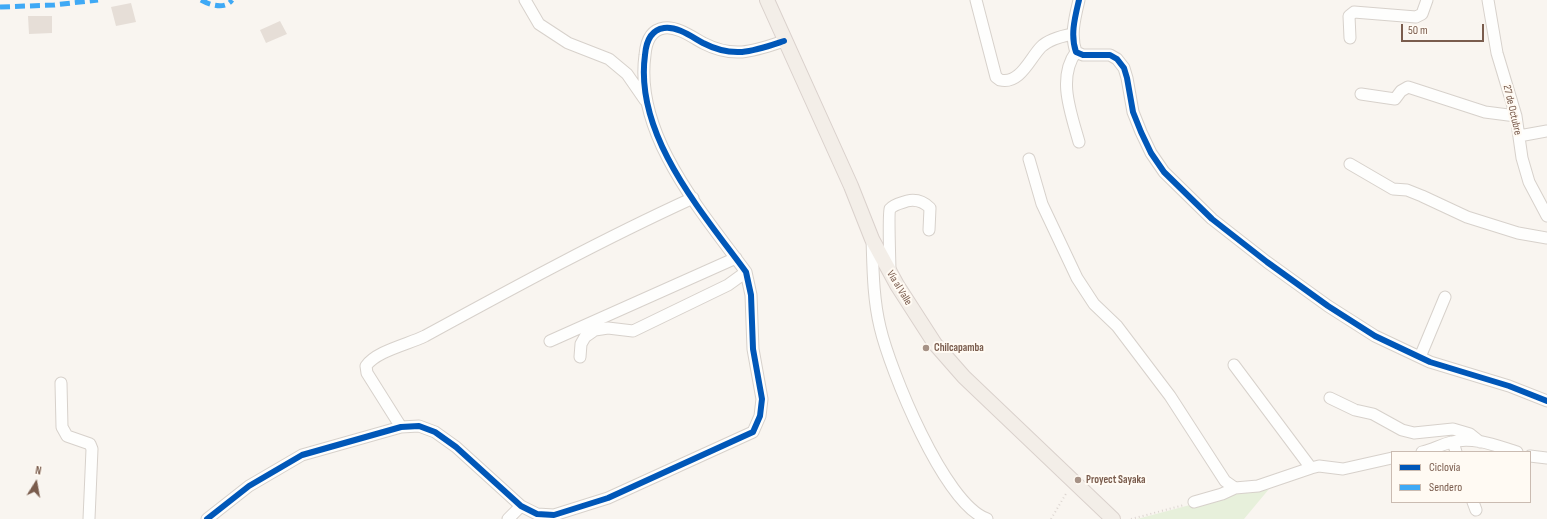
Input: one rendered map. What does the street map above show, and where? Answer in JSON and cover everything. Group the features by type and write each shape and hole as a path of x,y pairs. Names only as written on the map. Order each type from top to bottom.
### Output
{"main road":[{"name":"Vía al Valle","path":"767,0 872,239 890,273 935,344 964,377 1113,519"}],"street":[{"path":"525,0 539,24 568,43 609,59 627,74 647,104"},
{"path":"976,0 996,77 1000,80 1013,77 1024,71 1042,46 1058,37 1073,34"},
{"path":"1079,0 1073,34 1076,52 1070,60 1066,75 1070,108 1079,142"},
{"path":"1350,38 1349,16 1354,12 1416,17 1422,14 1427,0"},
{"name":"27 de Octubre","path":"1488,0 1497,53 1516,116 1522,158 1529,182 1547,216"},
{"path":"209,518 249,486 302,455 400,427 419,426 434,432 456,446 521,506 537,514 543,515 554,515 608,498 753,432 760,416 762,399 753,349 751,295 746,272 677,176 671,164 659,139 647,104 643,66 646,44 652,33 664,28 682,32 705,44 727,52 752,52 784,41"},
{"path":"1076,52 1083,56 1110,55 1117,59 1125,73 1133,112 1151,153 1164,172 1212,219 1279,271 1355,325 1420,357 1453,370 1509,386 1547,401"},
{"path":"1361,94 1395,99 1401,91 1408,88 1416,88 1485,112 1516,116"},
{"path":"1519,136 1547,131"},
{"path":"1029,159 1042,204 1077,278 1094,304 1116,326 1170,396 1225,481 1235,488"},
{"path":"1350,164 1393,189 1407,190 1467,217 1518,233 1547,238"},
{"path":"400,427 367,373 366,366 375,357 420,338 578,253 693,198"},
{"path":"890,273 890,238 888,216 890,209 897,204 910,200 925,202 930,208 931,218 928,230"},
{"path":"872,239 873,282 879,326 891,365 908,405 948,482 964,503 987,519"},
{"path":"550,340 736,258"},
{"path":"580,357 581,344 585,337 595,330 608,328 633,331 728,285 746,272"},
{"path":"1420,357 1445,297"},
{"path":"1234,365 1311,468"},
{"path":"61,383 62,427 67,436 90,444 92,449 88,519"},
{"path":"1330,398 1356,410 1373,414 1402,430 1414,433 1453,429 1470,434 1480,442"},
{"path":"1428,451 1454,447 1463,440 1480,442 1513,451"},
{"path":"1531,456 1547,458"},
{"path":"1194,502 1222,494 1235,488 1258,486 1319,466 1343,469 1391,458"},
{"path":"508,519 521,506"}],"path":[{"path":"1050,519 1074,481"},
{"path":"1131,519 1194,502"}],"green space":[{"path":"1269,489 1244,519 1137,519 1239,492"}],"building":[{"path":"131,3 136,22 116,26 111,7"},
{"path":"28,16 52,16 52,33 29,34"},
{"path":"280,21 287,34 266,43 260,30"}],"marked path":[{"path":"0,7 54,5 98,0"},
{"path":"201,0 217,6 225,5 232,0"}],"cycle path":[{"path":"1079,0 1073,33 1076,52 1083,55 1110,55 1117,59 1124,68 1133,112 1151,153 1164,172 1212,219 1267,262 1328,306 1375,336 1430,362 1509,386 1547,401"},
{"path":"207,519 249,486 302,455 401,427 419,426 435,432 456,447 521,506 537,514 554,515 608,498 753,432 760,416 762,399 753,349 751,295 746,272 692,198 675,171 661,143 650,114 644,85 645,55 646,46 652,34 655,31 664,28 679,30 714,48 734,52 744,52 763,48 784,41"}],"place":[{"name":"Chilcapamba","path":"926,348"},
{"name":"Proyect Sayaka","path":"1078,480"}]}
